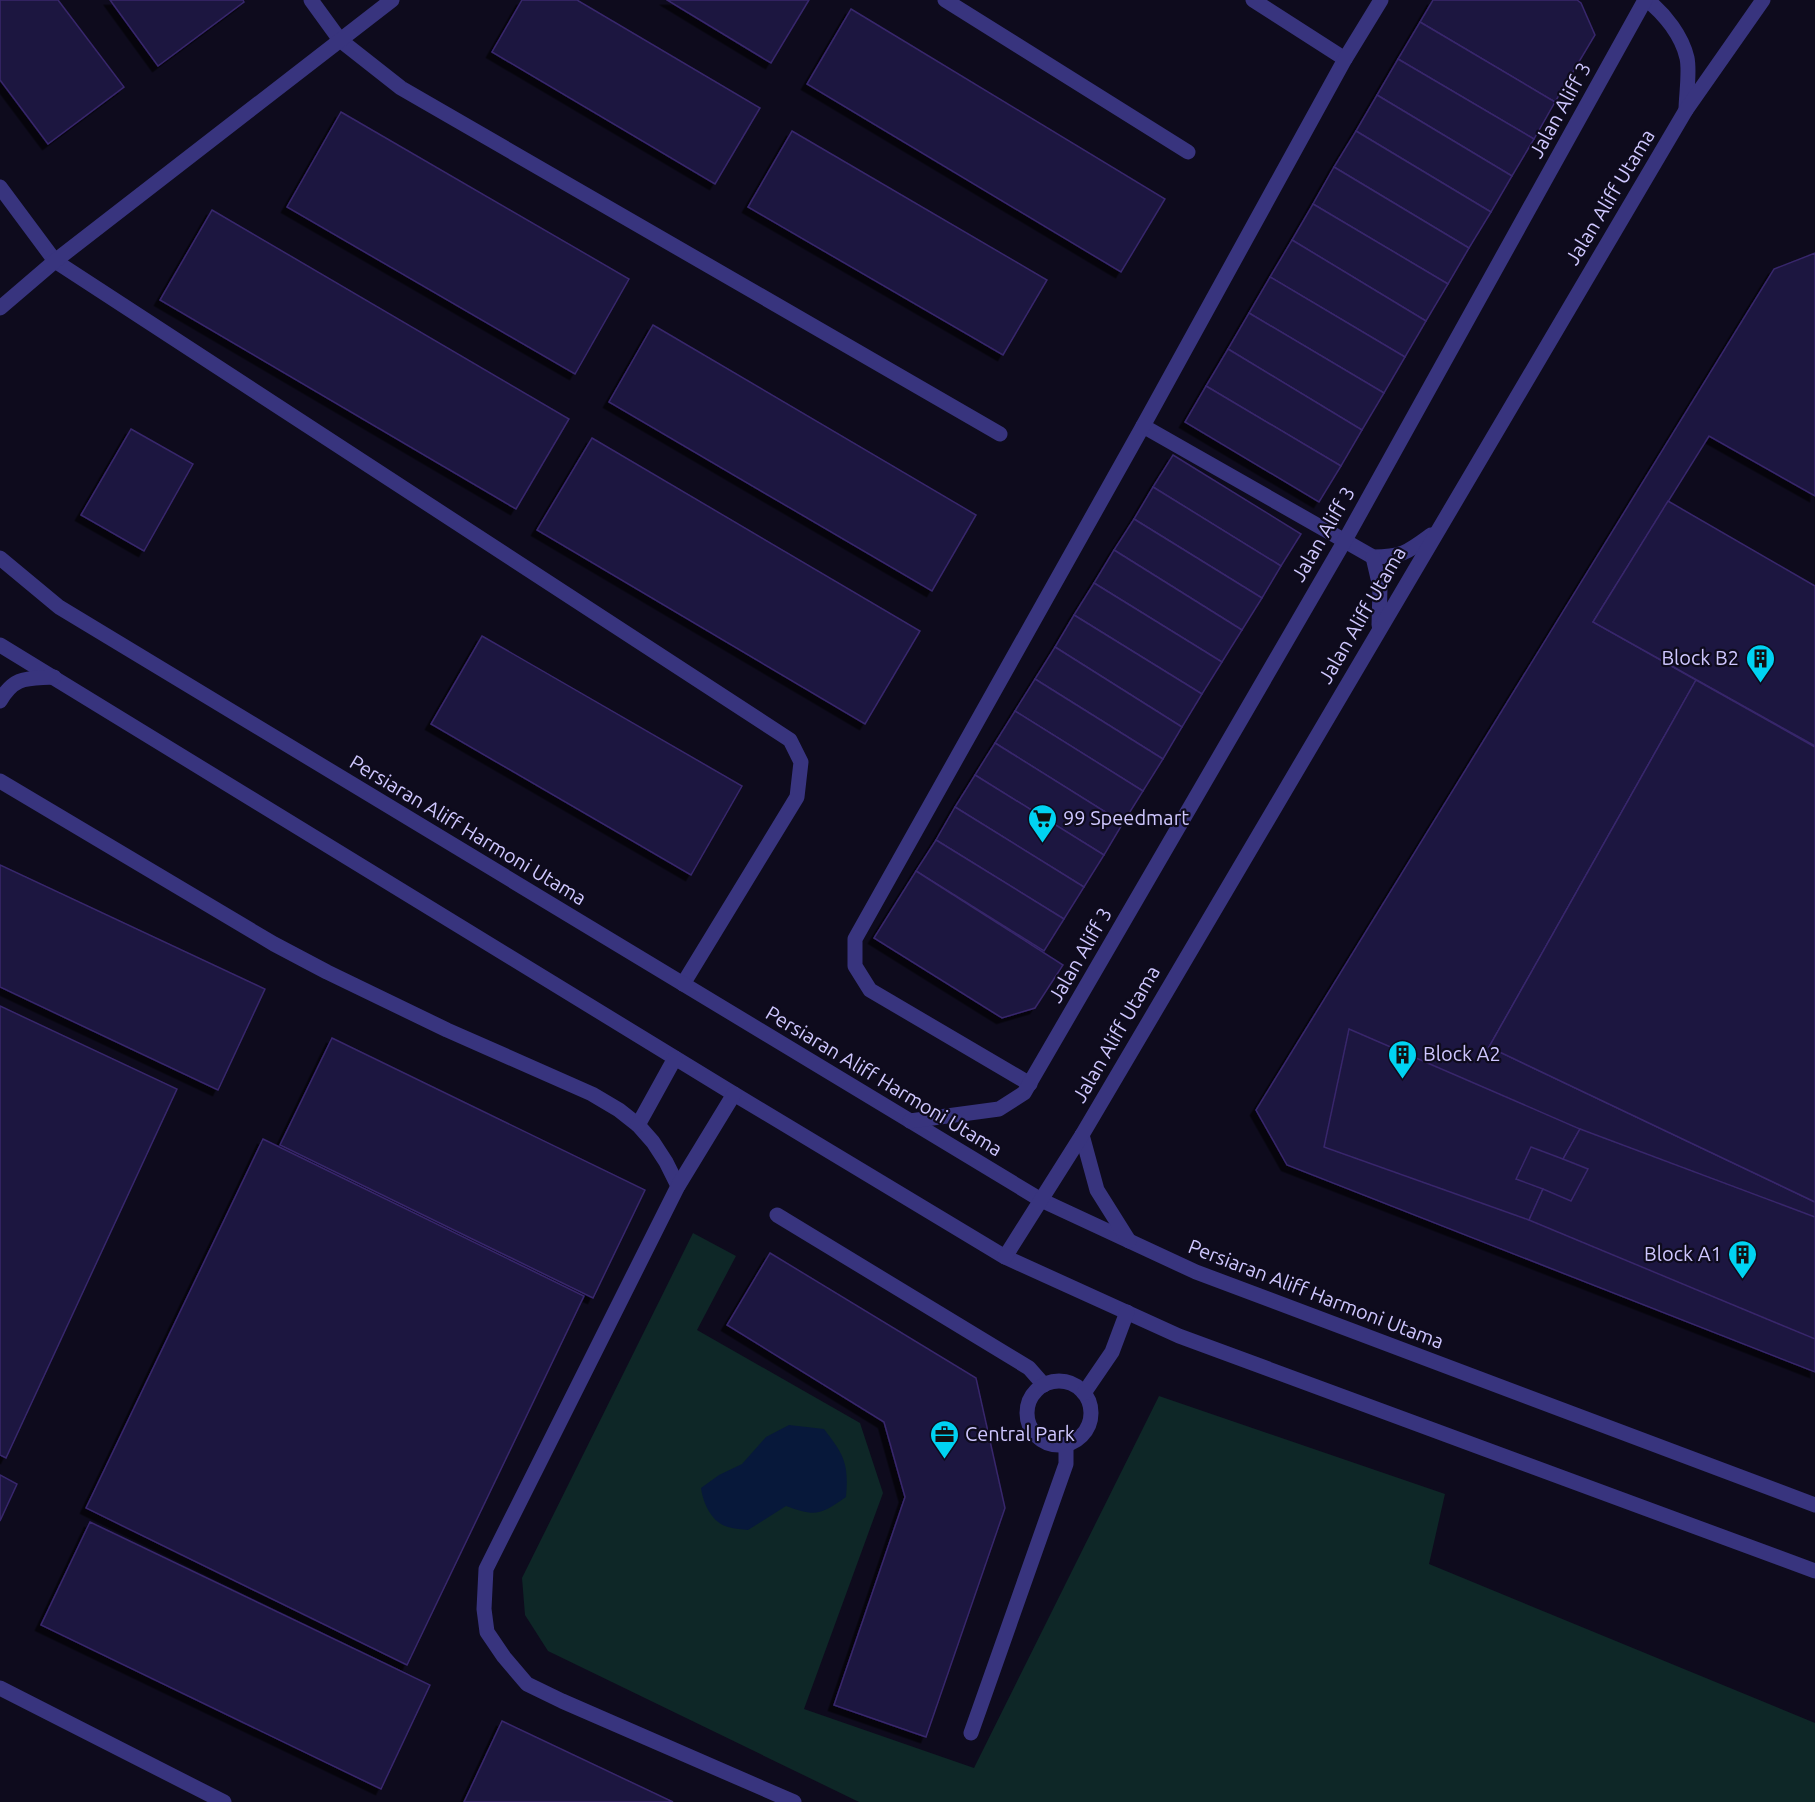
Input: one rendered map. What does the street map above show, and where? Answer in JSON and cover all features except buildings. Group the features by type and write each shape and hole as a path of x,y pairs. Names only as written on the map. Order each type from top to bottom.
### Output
{"street":[{"path":"311,0 340,40 401,88 1000,434"},
{"path":"0,308 55,261 393,0"},
{"path":"945,0 1188,152"},
{"path":"1253,0 1345,59"},
{"path":"1030,1084 870,990 855,966 855,939 1143,426 1345,59 1381,0"},
{"path":"1646,0 1663,14 1677,34 1688,59 1686,110"},
{"name":"Jalan Aliff 3","path":"910,1121 999,1109 1024,1093 1030,1084 1344,542 1646,0"},
{"name":"Jalan Aliff Utama","path":"1005,1257 1082,1135 1686,110 1763,0"},
{"path":"0,187 55,261 790,740 801,762 797,797 683,984"},
{"path":"1143,426 1373,557 1394,557 1407,552 1436,531"},
{"path":"1373,557 1380,587 1378,630"},
{"name":"Persiaran Aliff Harmoni Utama","path":"0,558 59,607 1041,1200 1196,1272 1815,1505"},
{"path":"0,645 1005,1257 1190,1340 1815,1571"},
{"path":"0,701 4,693 19,680 54,677"},
{"path":"0,781 173,885 327,972 447,1030 592,1094 619,1110 638,1125 666,1162 678,1186"},
{"path":"638,1125 675,1058"},
{"path":"734,1094 678,1186 486,1569 484,1609 487,1632 527,1684 794,1802"},
{"path":"1082,1135 1097,1190 1129,1241"},
{"path":"777,1215 1029,1368 1044,1384"},
{"path":"1084,1393 1112,1352 1127,1312"},
{"path":"1055,1381 1066,1382 1076,1385 1084,1393 1091,1410 1088,1428 1075,1441 1056,1445 1038,1437 1031,1428 1028,1408 1036,1390 1044,1384 1055,1381"},
{"path":"971,1733 1066,1464 1066,1444"},
{"path":"0,1688 224,1802"}],"green space":[{"path":"693,1233 736,1256 697,1330 860,1423 883,1493 804,1709 974,1768 1159,1396 1445,1494 1429,1564 1815,1723 1815,1802 859,1802 548,1651 525,1615 522,1578"}],"water":[{"path":"789,1425 824,1429 844,1460 847,1476 846,1497 830,1508 818,1512 804,1512 786,1506 748,1530 722,1525 706,1506 701,1488 719,1475 742,1464 766,1437"}],"place":[{"name":"Block B2","path":"1760,684"},
{"name":"99 Speedmart","path":"1042,844"},
{"name":"Block A2","path":"1402,1080"},
{"name":"Block A1","path":"1743,1280"},
{"name":"Central Park","path":"944,1460"}]}
